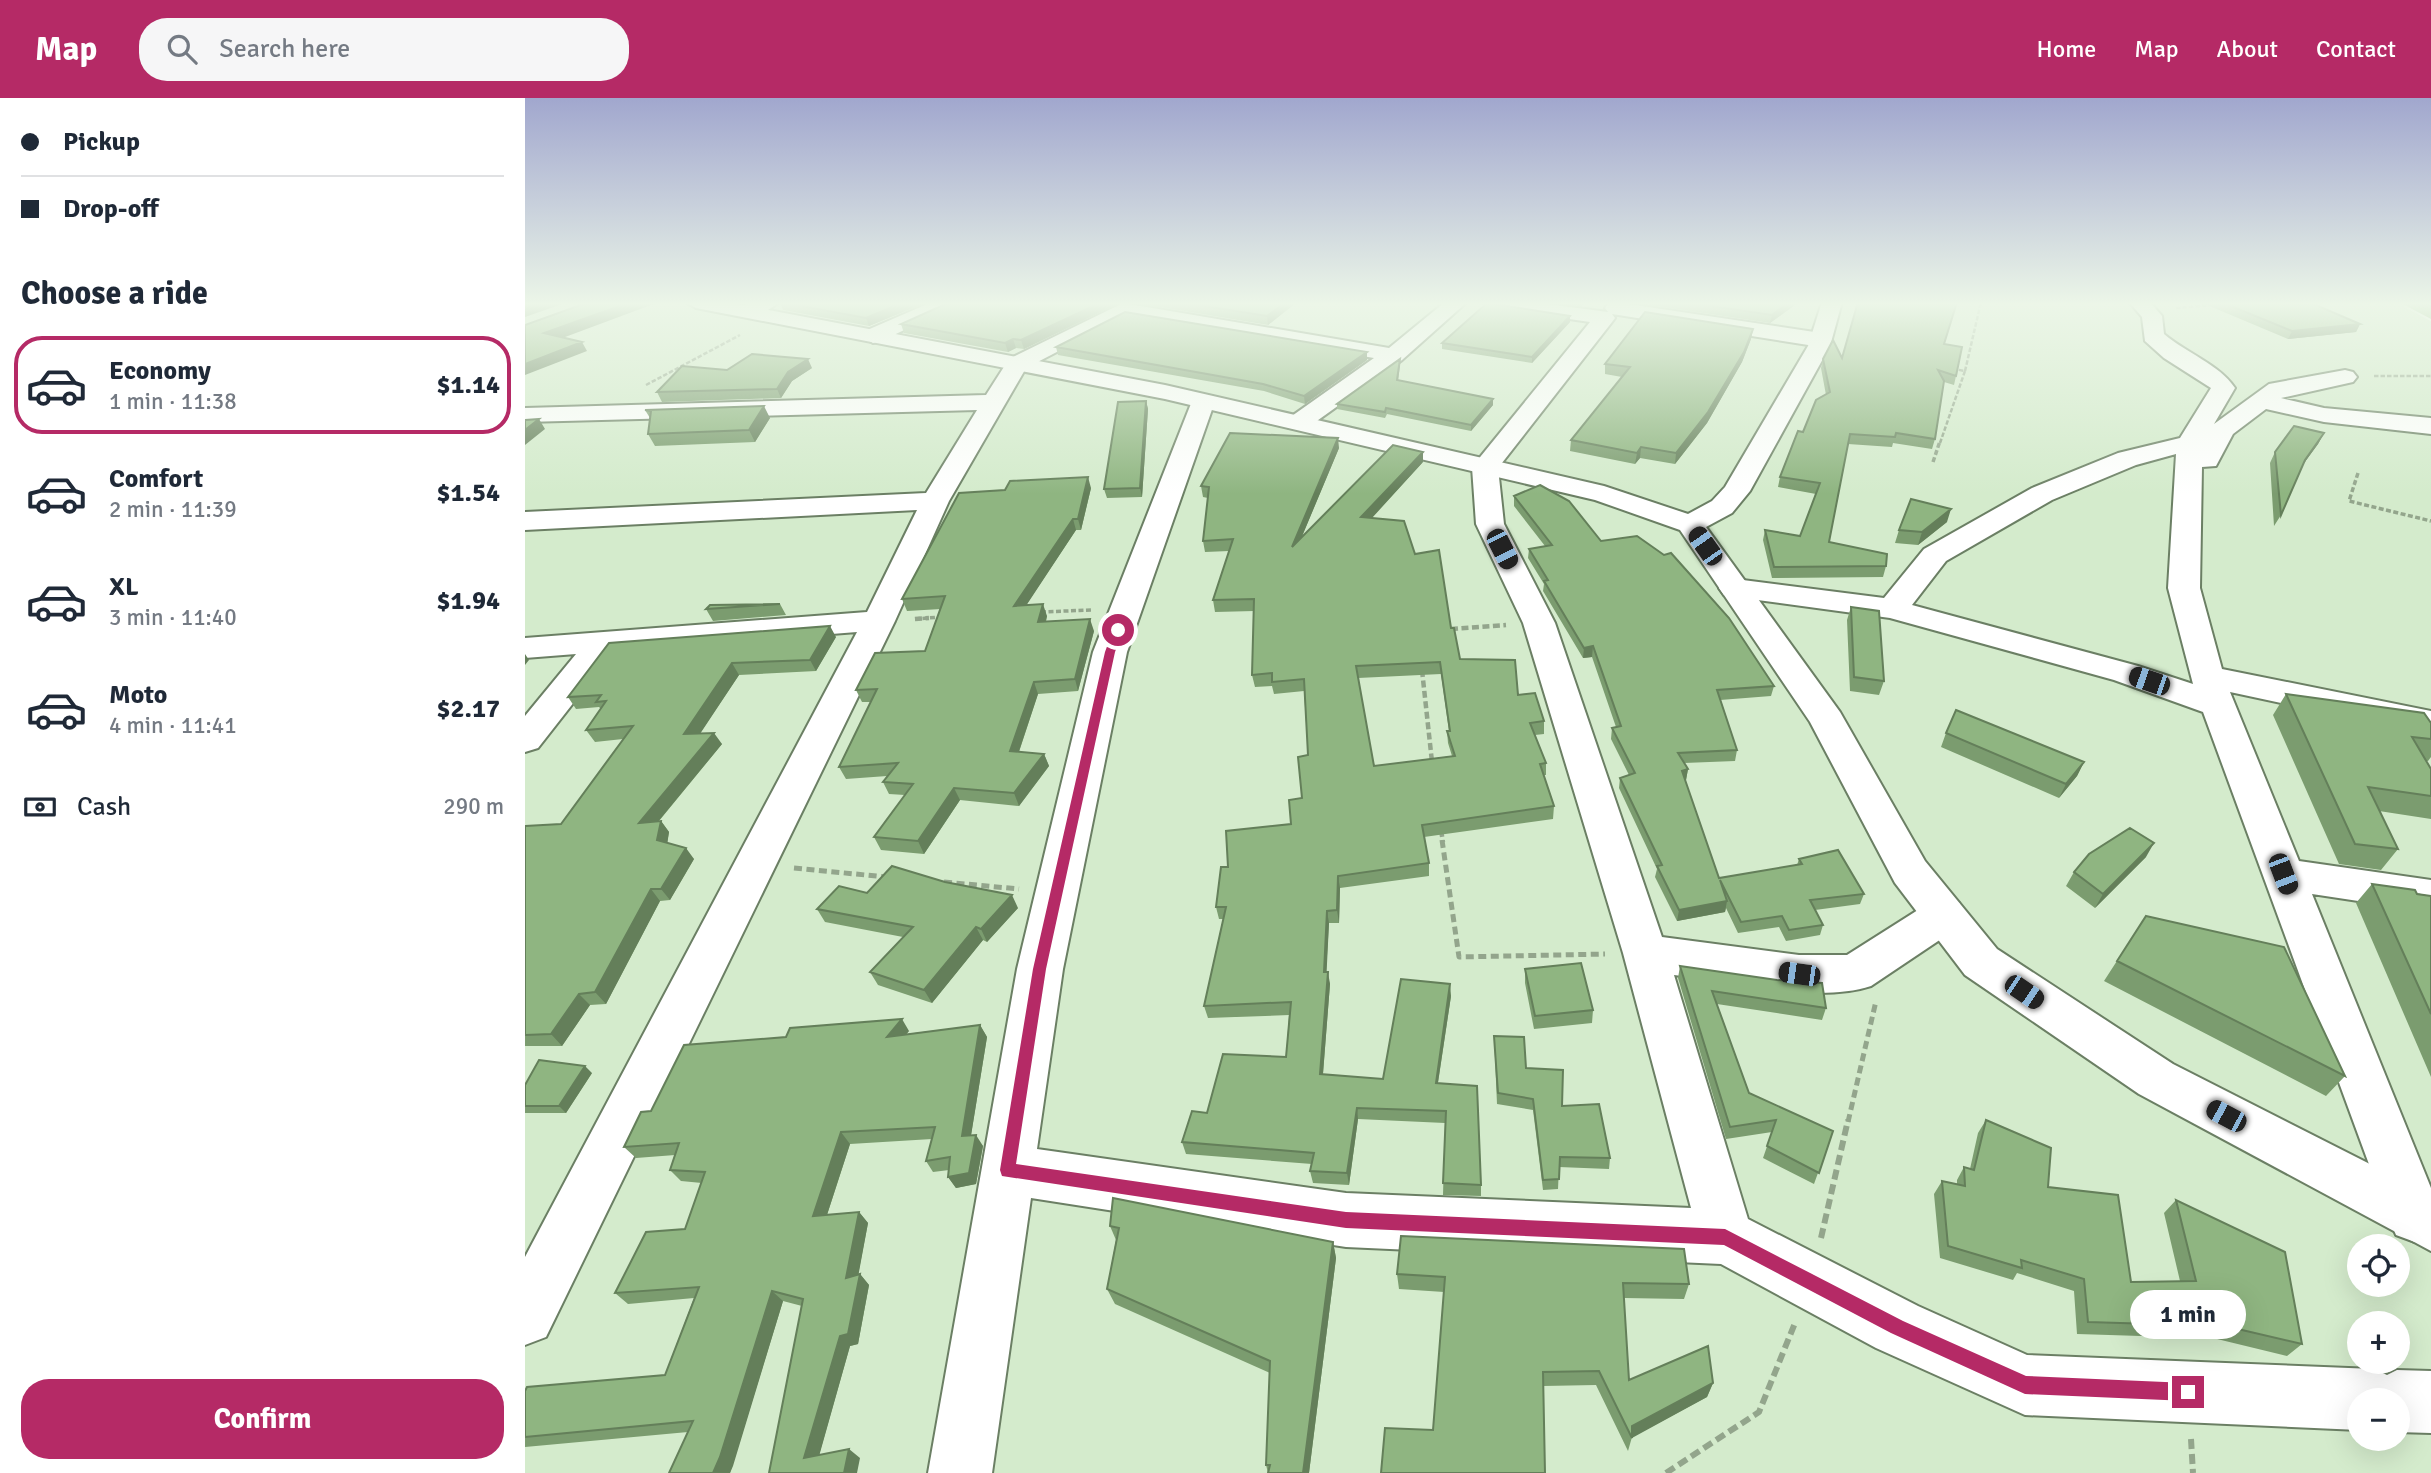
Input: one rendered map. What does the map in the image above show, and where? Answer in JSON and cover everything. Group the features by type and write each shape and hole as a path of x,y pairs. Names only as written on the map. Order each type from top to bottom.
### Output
{"street":[{"path":"525,1316 879,621 935,501 1016,366"},
{"path":"1028,366 1203,401 1604,494 1690,524 1827,720 1910,872 1981,962 2156,1079 2423,1220"},
{"path":"1297,423 1378,366"},
{"path":"1567,366 1485,467 1490,524 1539,623 1645,953 1725,1237"},
{"path":"1690,524 1722,507 1736,491 1806,366"},
{"path":"2194,366 2218,380 2223,388 2190,443 2184,588 2213,691 2283,874 2423,1220"},
{"path":"2188,496 2223,429 2264,401 2277,388 2345,377"},
{"path":"525,415 996,401"},
{"path":"960,1473 1039,969 1110,652 1203,401"},
{"path":"2264,401 2324,415 2431,425"},
{"path":"1892,609 1935,555 2042,494 2127,459 2190,443"},
{"path":"525,521 935,501"},
{"path":"1735,588 1892,609 2126,673 2213,691 2431,723"},
{"path":"525,648 879,621"},
{"path":"525,740 604,642"},
{"path":"2283,874 2431,896"},
{"path":"1645,953 1799,974 1856,973 1944,915"},
{"path":"1008,1170 1346,1220 1725,1237 1897,1327 2025,1385 2347,1399"},
{"path":"2410,1401 2431,1402"}],"path":[{"path":"594,413 670,366"},
{"path":"1933,462 1966,366"},
{"path":"1952,369 1965,371"},
{"path":"2345,377 2431,376"},
{"path":"2358,473 2349,502 2431,521"},
{"path":"1030,613 1126,608"},
{"path":"879,621 948,617"},
{"path":"1445,630 1539,623"},
{"path":"1421,659 1433,768"},
{"path":"1440,822 1459,957 1645,953"},
{"path":"755,864 892,877"},
{"path":"933,881 1056,893"}],"building":[{"path":"682,366 727,370 733,366 797,366 788,372 777,389 657,392"},
{"path":"1163,366 1347,366 1304,396 1263,384"},
{"path":"1390,366 1399,366 1397,380 1493,399 1471,425 1386,408 1385,412 1337,404"},
{"path":"1623,366 1736,366 1708,412 1676,453 1641,447 1637,453 1571,440 1630,367"},
{"path":"1825,366 1958,366 1956,376 1938,370 1944,381 1935,439 1896,433 1895,437 1850,434 1829,542 1887,554 1886,566 1774,567 1765,530 1800,536 1820,483 1780,477 1798,431 1803,432 1816,400 1830,392"},
{"path":"1146,401 1140,488 1104,489 1118,402"},
{"path":"764,406 749,430 648,434 651,411 645,410"},
{"path":"539,419 525,430 525,420"},
{"path":"2294,426 2324,433 2305,460 2281,515 2275,452"},
{"path":"1230,433 1338,438 1292,547 1393,445 1423,452 1361,517 1404,521 1415,554 1439,550 1451,628 1454,628 1460,659 1515,660 1518,695 1535,693 1544,721 1530,723 1546,763 1540,764 1554,806 1422,825 1429,863 1338,876 1337,910 1327,911 1324,972 1328,972 1320,1074 1383,1079 1401,979 1450,984 1436,1083 1477,1086 1481,1185 1443,1183 1446,1111 1357,1108 1347,1173 1310,1171 1314,1153 1182,1142 1192,1111 1207,1113 1223,1054 1286,1057 1291,1002 1204,1006 1226,907 1216,907 1221,867 1228,867 1226,831 1291,824 1289,800 1302,798 1298,757 1308,755 1304,679 1272,682 1272,673 1252,675 1254,599 1213,600 1233,539 1203,541 1209,487 1201,486","holes":["1440,662 1450,731 1447,731 1455,756 1374,766 1356,666"]},
{"path":"1088,477 1078,519 1073,519 1014,606 1043,604 1038,622 1090,619 1075,679 1034,682 1010,751 1044,754 1014,793 954,788 918,841 874,837 913,784 883,782 898,763 839,767 877,689 856,690 875,653 925,651 945,596 902,599 959,493 1005,490 1010,481"},
{"path":"1540,485 1569,501 1601,541 1637,536 1664,555 1671,553 1729,618 1774,686 1717,690 1737,750 1678,753 1688,769 1682,771 1719,878 1802,864 1799,859 1838,850 1864,894 1810,900 1823,925 1789,930 1782,916 1741,922 1720,880 1727,901 1679,910 1657,866 1662,865 1620,778 1635,773 1612,728 1621,726 1593,646 1584,648 1544,581 1548,580 1529,549 1552,545 1514,496"},
{"path":"1911,499 1951,509 1922,532 1899,530"},
{"path":"780,604 706,609 710,605"},
{"path":"1851,607 1879,611 1884,681 1854,677"},
{"path":"830,626 810,660 732,663 684,734 714,733 639,823 661,821 657,840 686,848 661,889 651,889 595,992 579,994 551,1034 525,1035 525,826 561,824 633,726 586,730 606,701 596,702 601,695 568,697 609,643"},
{"path":"2286,694 2424,713 2431,723 2431,739 2412,737 2431,769 2431,796 2368,787 2398,849 2355,844"},
{"path":"1956,710 2084,762 2066,784 1946,733"},
{"path":"2130,828 2154,843 2103,894 2074,872 2089,854"},
{"path":"892,866 945,882 1012,895 981,929 976,927 924,990 870,972 913,927 817,909 839,886 867,893"},
{"path":"2372,884 2415,890 2417,894 2431,896 2431,1014"},
{"path":"2146,916 2284,947 2345,1076 2117,961"},
{"path":"1581,963 1593,1010 1535,1016 1525,969"},
{"path":"1680,966 1777,980 1822,983 1826,1008 1712,991 1749,1093 1833,1131 1819,1173 1767,1146 1776,1120 1730,1127"},
{"path":"902,1019 887,1037 980,1025 962,1136 976,1135 969,1173 948,1177 950,1157 926,1161 935,1127 841,1132 813,1216 859,1212 846,1278 860,1274 848,1334 840,1336 804,1458 849,1449 844,1473 769,1473 803,1299 772,1291 713,1473 669,1473 693,1421 525,1437 527,1387 665,1375 699,1287 615,1293 646,1232 685,1229 705,1172 670,1170 679,1143 624,1147 641,1112 651,1111 684,1045 786,1037 790,1028"},
{"path":"1494,1036 1524,1037 1526,1068 1563,1070 1562,1106 1599,1104 1610,1158 1560,1157 1559,1179 1543,1180 1533,1099 1498,1093"},
{"path":"539,1060 585,1066 559,1106 525,1106 525,1085"},
{"path":"1986,1120 2051,1148 2048,1187 2118,1195 2131,1282 2196,1281 2176,1200 2285,1252 2302,1344 2182,1316 2185,1325 2088,1322 2084,1279 2021,1260 2022,1268 1948,1246 1942,1181 1965,1186 1964,1167 1974,1170"},
{"path":"1113,1198 1333,1242 1303,1473 1268,1473 1270,1465 1266,1465 1270,1361 1107,1289 1119,1228 1110,1226"},
{"path":"1401,1236 1684,1249 1689,1284 1623,1283 1629,1380 1708,1346 1713,1383 1632,1426 1632,1438 1599,1371 1543,1372 1545,1473 1381,1473 1385,1428 1433,1430 1445,1277 1397,1274"}],"route":[{"path":"1118,630 1110,652 1039,969 1008,1170 1346,1220 1725,1237 1897,1327 2025,1385 2188,1392"}]}
